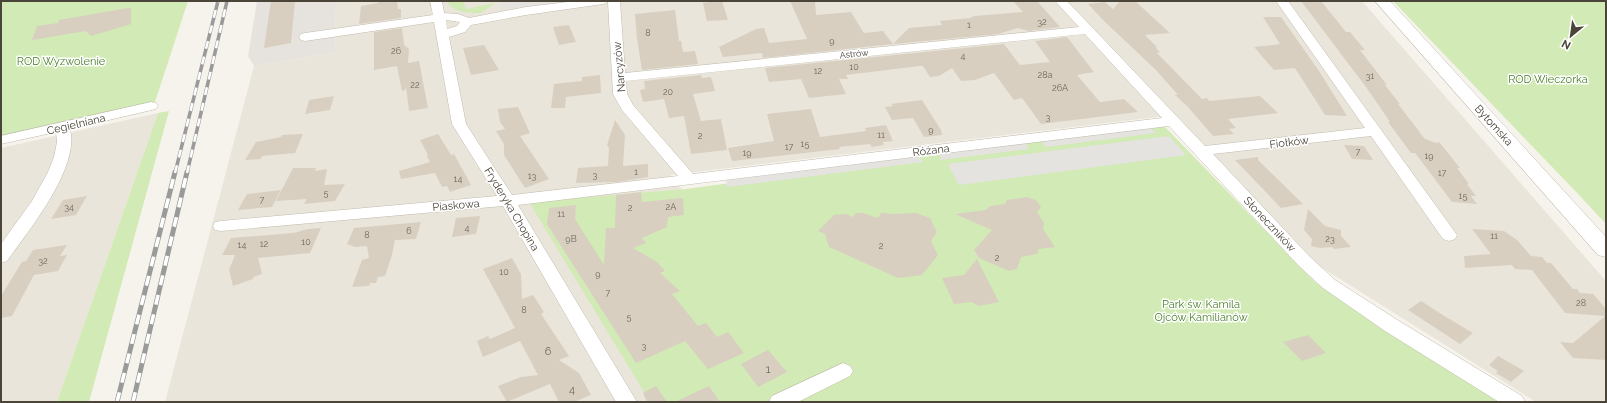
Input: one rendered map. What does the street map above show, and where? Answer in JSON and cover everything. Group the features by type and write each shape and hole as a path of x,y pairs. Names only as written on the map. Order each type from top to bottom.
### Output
{"street":[{"name":"Fryderyka Chopina","path":"436,1 459,124 507,201 627,402"},
{"path":"442,35 461,29 467,22 526,11 602,1"},
{"name":"Narcyzów","path":"614,1 620,94 627,107 690,180"},
{"name":"Słoneczników","path":"1062,1 1087,30 1304,261 1329,284 1392,326 1515,402"},
{"path":"1282,1 1450,235"},
{"name":"Bytomska","path":"1382,1 1606,250"},
{"path":"305,37 439,18 456,17 464,19 467,22"},
{"name":"Astrów","path":"620,78 1087,30"},
{"name":"Cegielniana","path":"1,140 151,106"},
{"name":"Różana","path":"690,180 1173,121"},
{"path":"1,257 33,211 58,170 64,142 62,127"},
{"name":"Fiołków","path":"1201,151 1376,131"},
{"name":"Piaskowa","path":"222,226 507,201 690,180"},
{"path":"779,402 843,371"}],"shaded area":[{"path":"257,1 336,1 335,52 254,66 248,56"},
{"path":"336,1 1362,1 1606,281 1606,402 1536,402 1313,262 1174,115 670,175 866,402 165,402 254,66 335,52"},
{"path":"503,1 582,1 501,11 499,4"},
{"path":"158,113 57,402 1,402 1,148"},
{"path":"1150,127 1156,133 1045,147 1041,140"},
{"path":"1169,136 1186,155 959,185 948,164"},
{"path":"1025,142 1029,149 940,160 941,153"},
{"path":"917,156 924,162 727,187 726,180"}],"green space":[{"name":"ROD Wyzwolenie","path":"1,1 188,1 155,102 1,136"},
{"path":"447,1 463,1 466,9 495,3 481,13 472,13 457,10 449,5"},
{"name":"ROD Wieczorka","path":"1393,1 1606,1 1606,224 1579,195"},
{"path":"169,111 89,402 57,402 158,113"},
{"name":"Park św. Kamila Ojców Kamilianów","path":"1163,125 1315,282 1500,402 650,402 529,202 686,189"}],"building":[{"path":"271,1 295,1 291,43 264,48"},
{"path":"378,1 397,1 398,9 401,9 401,18 359,24 361,6 378,3"},
{"path":"722,1 728,20 707,21 703,3"},
{"path":"790,1 815,1 816,15 851,12 864,33 883,31 893,44 763,58 762,53 723,57 719,47 756,29 764,28 769,43 807,39"},
{"path":"1013,1 1037,1 1060,27 1028,31 1018,28 998,34 893,44 909,28 942,25 940,21 970,18 974,16 1023,12"},
{"path":"1120,1 1135,1 1170,33 1145,35 1157,47 1155,47 1160,52 1157,53 1202,99 1207,98 1209,101 1260,96 1278,113 1228,119 1236,128 1229,129 1234,134 1213,136 1188,107 1175,95 1178,95 1156,70 1088,4 1105,2 1113,9"},
{"path":"1301,1 1321,1 1346,32 1350,32 1365,50 1360,50 1425,139 1436,143 1439,142 1460,168 1457,168 1476,196 1471,196 1477,204 1452,202 1415,153 1411,153 1388,122 1390,122 1366,87"},
{"path":"131,8 131,24 91,36 86,31 32,40 37,26 58,23 59,20"},
{"path":"675,10 679,41 681,41 683,52 695,51 698,64 642,70 635,14"},
{"path":"1263,17 1281,17 1319,71 1347,116 1325,115 1295,68 1274,70 1254,47 1280,44"},
{"path":"569,25 576,42 559,45 553,27"},
{"path":"402,28 404,45 409,49 408,63 419,61 428,108 409,111 406,86 405,90 402,91 397,66 374,70 374,32"},
{"path":"1067,37 1094,72 1077,75 1100,102 1124,99 1138,112 1041,124 1022,98 1014,100 994,73 975,80 961,81 952,68 939,76 930,77 923,66 846,75 848,79 839,79 846,94 809,98 801,79 769,82 765,68 1004,44 1020,65 1050,62 1035,41"},
{"path":"484,45 499,70 471,75 463,48"},
{"path":"600,75 601,93 566,97 565,108 551,108 554,84 582,81 582,77"},
{"path":"701,75 702,78 711,77 715,91 693,94 701,121 721,119 727,150 691,154 684,116 669,118 664,99 643,102 640,90 645,89 644,81"},
{"path":"334,96 330,110 305,114 309,100"},
{"path":"922,100 941,130 942,135 924,137 913,118 892,120 885,107 893,106 891,104"},
{"path":"518,107 530,133 520,136 549,179 525,188 504,155 504,144 496,131 505,129 500,122 498,109"},
{"path":"811,109 820,137 866,131 865,128 886,125 893,141 883,142 884,145 872,147 870,144 839,147 840,149 732,161 728,148 774,141 767,114"},
{"path":"615,120 625,135 623,166 648,164 648,177 617,182 576,183 578,168 608,166 609,148 607,145"},
{"path":"303,134 295,153 262,156 261,159 245,160 256,142 281,137 282,135"},
{"path":"438,134 451,155 454,154 471,185 450,192 447,186 442,187 435,173 401,179 399,171 430,162 420,140"},
{"path":"1344,145 1364,146 1373,160 1352,159"},
{"path":"1258,157 1258,160 1303,204 1281,208 1235,160"},
{"path":"293,168 316,168 315,171 327,169 324,185 345,184 335,201 304,204 307,199 276,201"},
{"path":"281,190 272,207 238,210 247,194"},
{"path":"641,192 642,202 683,198 684,215 668,217 667,227 642,238 646,243 633,248 657,262 665,271 660,273 680,291 672,294 698,326 706,323 717,337 728,332 744,353 708,369 685,341 636,363 547,224 549,208 576,205 575,219 604,265 606,228 615,228 616,195"},
{"path":"87,196 76,215 51,219 63,200"},
{"path":"1027,197 1036,200 1041,207 1037,212 1044,223 1043,229 1055,247 1039,249 1037,254 1021,257 1017,269 1009,271 979,258 974,250 992,230 955,214 986,210 990,206 1005,204 1007,200"},
{"path":"1308,209 1325,226 1341,230 1341,236 1351,247 1334,249 1332,247 1320,248 1311,246 1312,239 1304,230"},
{"path":"856,213 863,213 878,218 881,213 916,213 930,218 937,232 931,241 938,255 922,275 898,278 829,247 825,234 818,231 834,215 846,214 853,217"},
{"path":"480,216 476,234 452,237 456,218"},
{"path":"421,222 416,239 395,240 385,276 378,277 376,283 370,283 369,286 352,287 362,260 369,258 367,246 355,247 347,244 354,228"},
{"path":"321,228 310,253 258,258 262,274 233,286 229,270 235,255 222,255 231,238 293,233 308,229"},
{"path":"1472,229 1504,231 1517,240 1531,256 1542,257 1547,263 1551,263 1573,289 1577,289 1580,293 1593,294 1606,309 1606,360 1573,358 1560,342 1573,343 1605,316 1565,313 1532,270 1515,269 1512,265 1465,268 1464,256 1491,254"},
{"path":"67,245 60,256 67,255 58,271 34,275 12,316 1,318 1,296 22,262 26,261 33,250"},
{"path":"512,258 521,274 522,299 533,295 544,312 541,314 569,356 559,360 579,373 591,395 574,402 559,402 550,384 507,402 498,386 521,377 538,375 520,341 483,357 477,341 488,336 490,339 515,328 483,269"},
{"path":"977,259 999,302 979,306 971,302 954,304 942,278 964,275"},
{"path":"1421,301 1473,333 1460,344 1408,310"},
{"path":"1308,335 1326,353 1302,361 1283,342"},
{"path":"768,350 787,372 758,387 741,364"},
{"path":"1498,356 1524,371 1511,382 1496,373 1498,371 1489,365"},
{"path":"656,386 667,402 647,402 643,393"},
{"path":"709,386 720,402 675,402"}],"railway":[{"path":"175,173 218,1"},
{"path":"187,173 227,1"},
{"path":"117,402 175,172"},
{"path":"133,402 187,172"}]}
